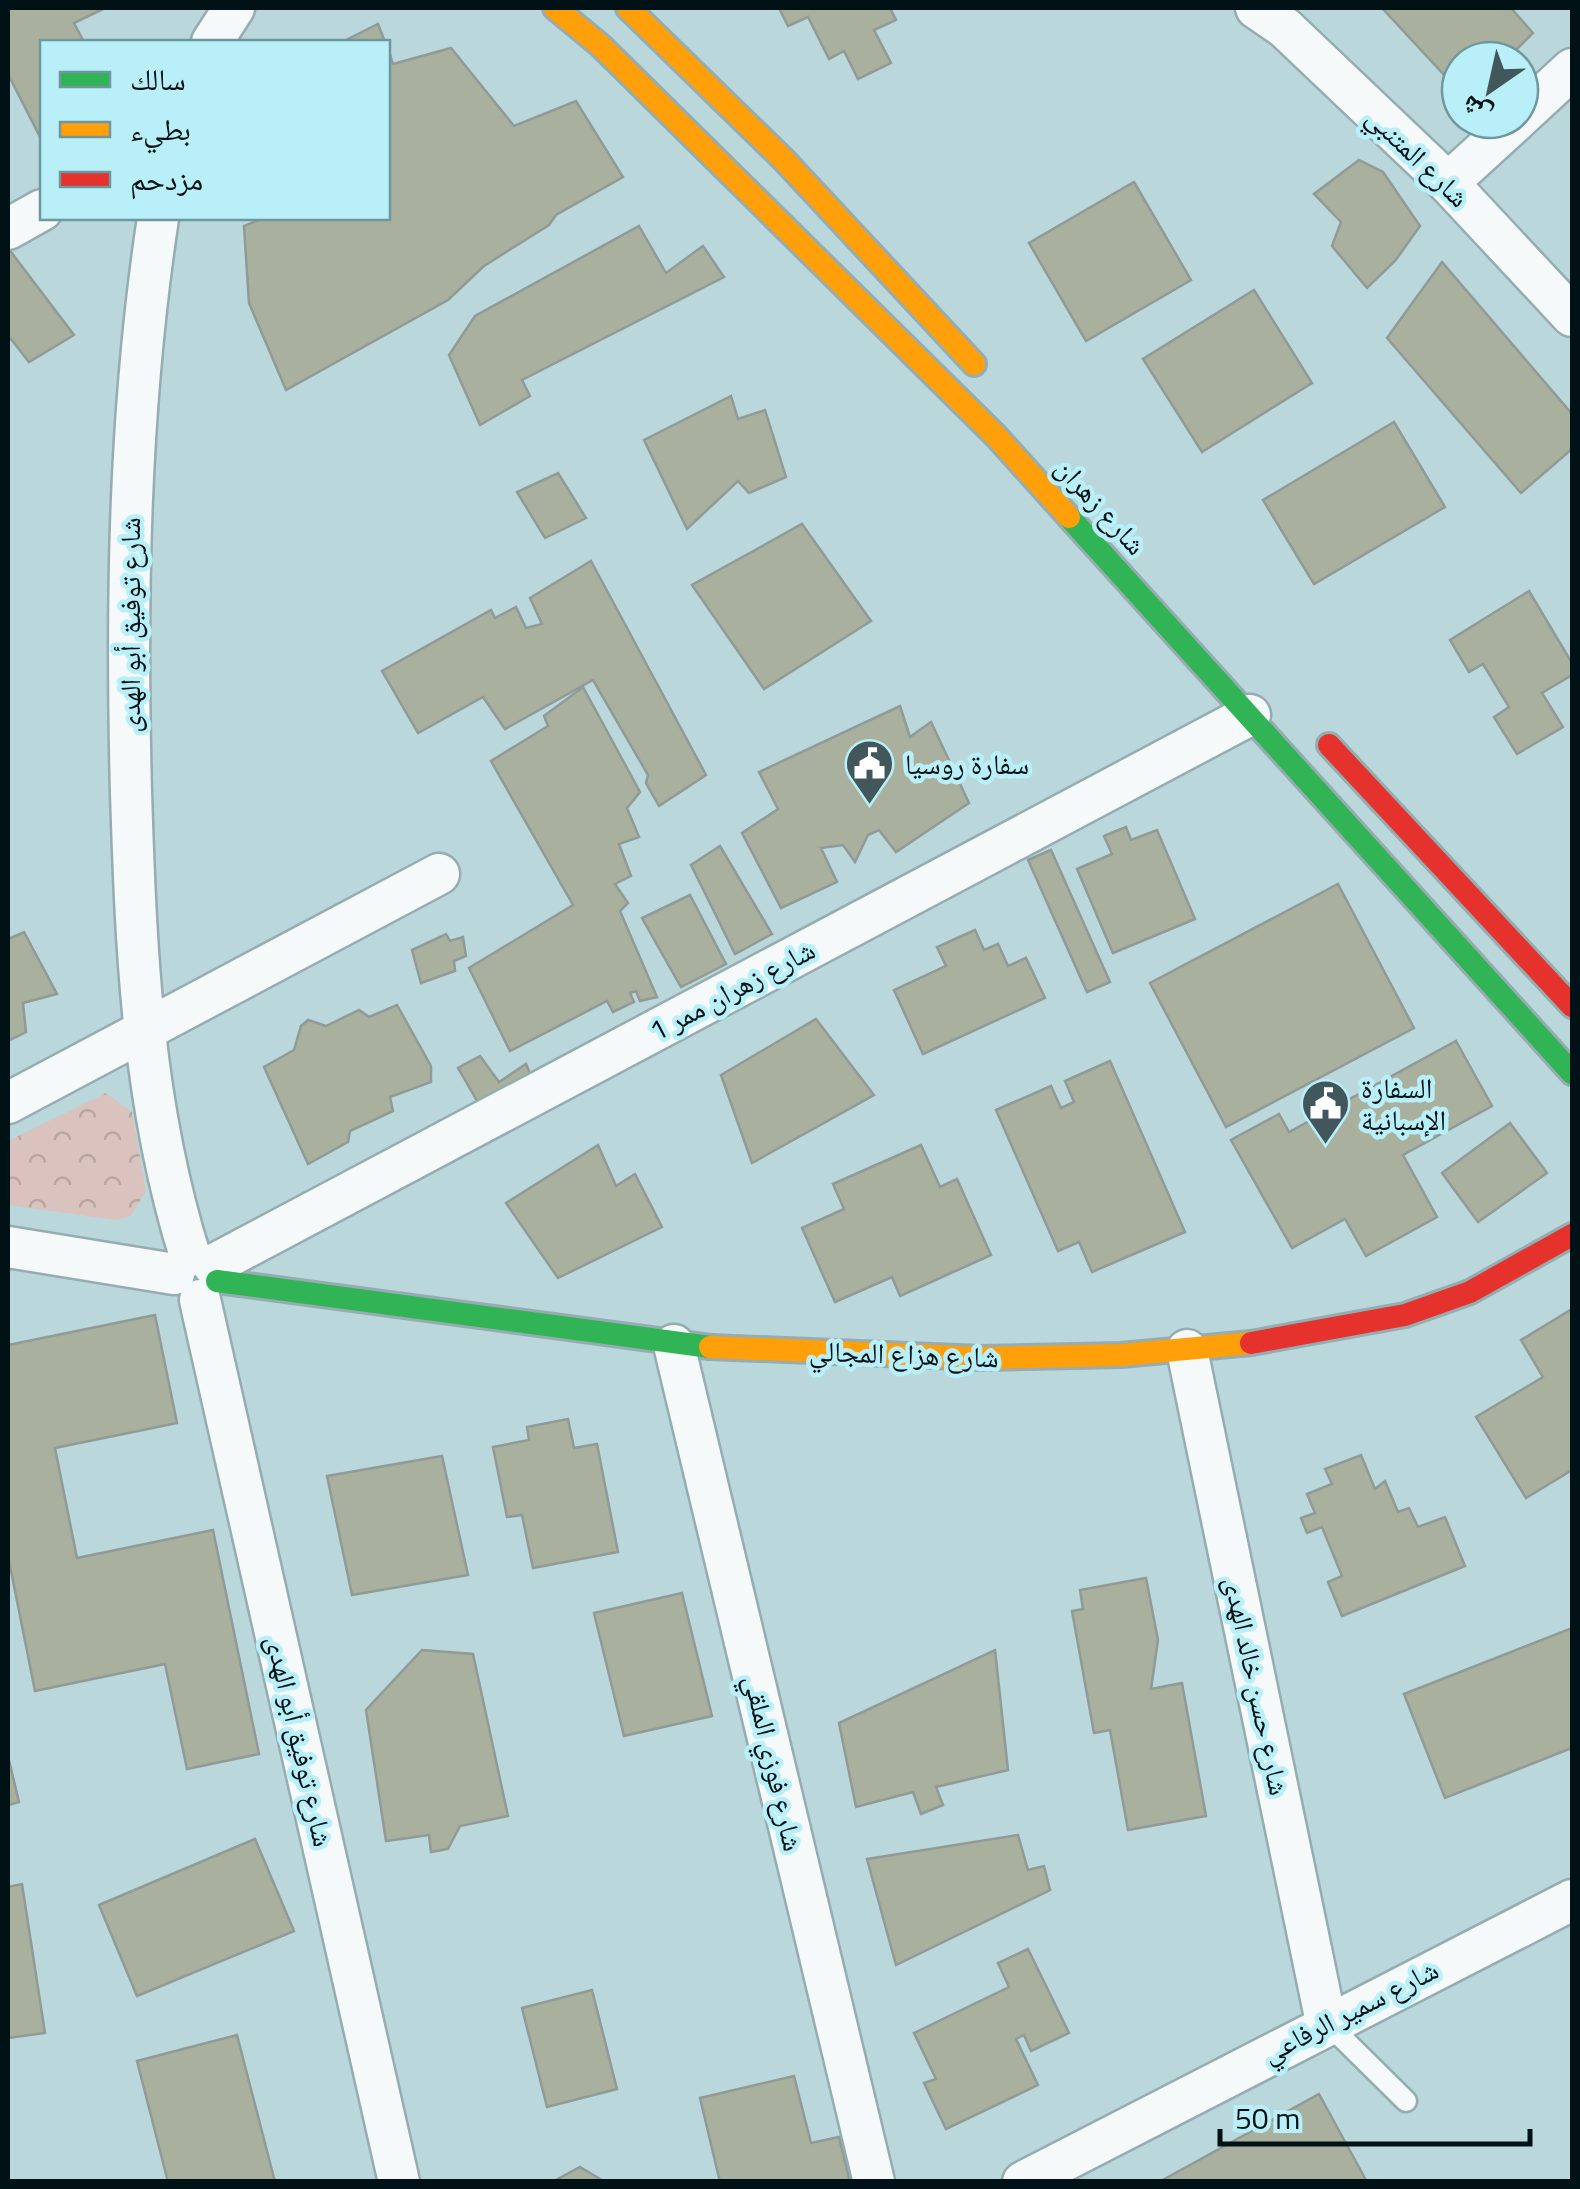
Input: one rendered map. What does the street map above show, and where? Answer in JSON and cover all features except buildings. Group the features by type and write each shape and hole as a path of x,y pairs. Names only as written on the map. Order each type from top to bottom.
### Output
{"main road":[{"name":"شارع زهران","path":"555,8 601,46 996,436 1572,1072"},
{"path":"628,8 784,160 988,379"},
{"path":"1314,729 1572,1006"},
{"name":"شارع هزاع المجالي","path":"199,1275 674,1345 982,1358 1187,1350 1338,1331 1405,1315 1470,1292 1572,1235"}],"street":[{"path":"213,40 234,8"},
{"name":"شارع المتنبي","path":"1256,8 1285,28 1448,184 1572,316"},
{"path":"1540,99 1572,69"},
{"path":"1448,184 1495,140"},
{"path":"8,228 40,211"},
{"name":"شارع توفيق أبو الهدى","path":"158,220 139,370 126,595 142,1033 158,1139 199,1275 399,2182"},
{"name":"شارع زهران ممر 1","path":"199,1275 1250,714"},
{"path":"8,1103 306,941 439,874"},
{"name":"شارع هزاع المجالي","path":"8,1247 199,1275"},
{"name":"شارع فوزي الملقي","path":"674,1345 874,2182"},
{"name":"شارع حسن خالد الهدى","path":"1187,1350 1326,2022"},
{"name":"شارع سمير الرفاعي","path":"1023,2182 1326,2022 1572,1900"}],"lane":[{"path":"1326,2022 1406,2100"}],"green space":[{"path":"106,1093 132,1112 146,1191 131,1216 116,1220 8,1205 8,1141"}],"traffic: fast":[{"path":"1069,517 1572,1073"},
{"path":"217,1281 710,1347"}],"traffic: slow":[{"path":"555,8 601,46 996,436 1069,517"},
{"path":"628,8 784,160 974,364"},
{"path":"710,1347 982,1358 1121,1355 1251,1343"}],"traffic: jam":[{"path":"1329,745 1572,1006"},
{"path":"1251,1343 1405,1315 1470,1292 1572,1235"}],"place":[{"name":"سفارة روسيا","path":"870,806"},
{"name":"السفارة الإسبانية","path":"1326,1146"}]}
